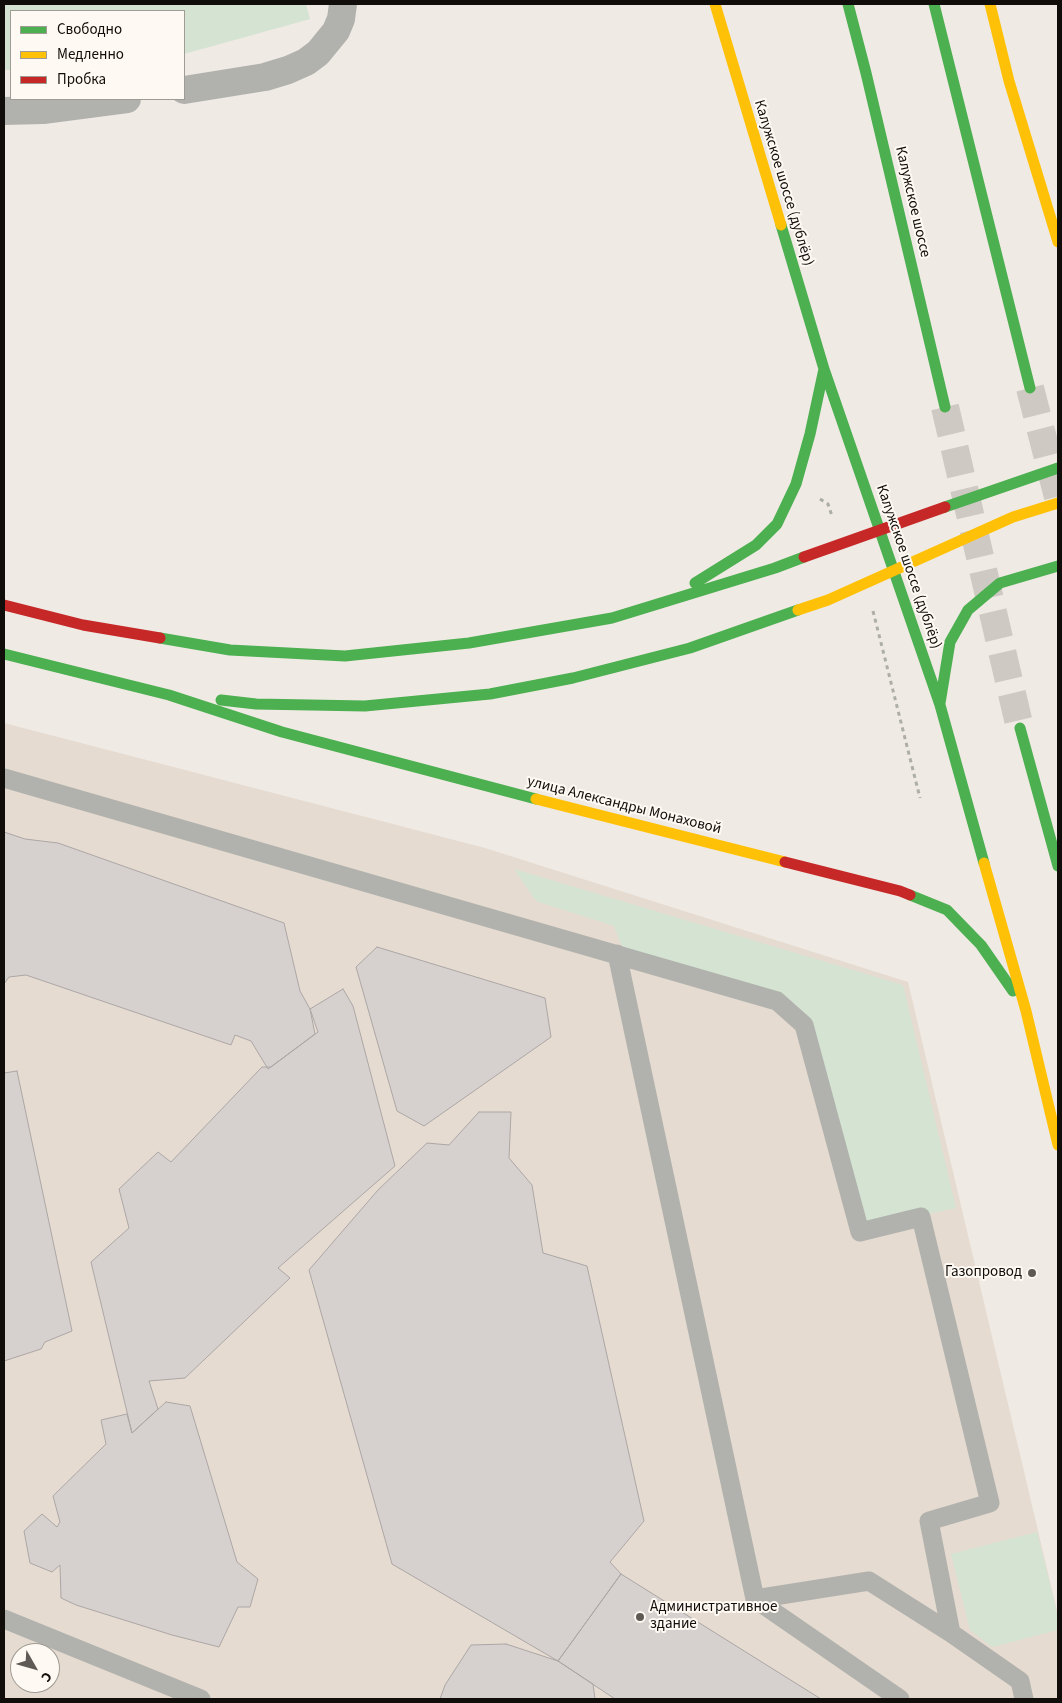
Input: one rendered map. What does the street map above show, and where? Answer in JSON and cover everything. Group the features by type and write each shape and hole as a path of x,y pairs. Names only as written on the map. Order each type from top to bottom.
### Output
{"main road":[{"name":"Калужское шоссе (дублёр)","path":"715,4 824,369 940,705 1026,1011 1058,1145"},
{"name":"Калужское шоссе","path":"848,4 945,407"},
{"path":"934,4 1030,388"},
{"path":"990,4 1009,81 1057,238"},
{"path":"663,603 756,545 777,524 796,484 810,434 824,369"},
{"path":"4,605 83,625 230,650 345,656 469,643 612,618 663,603 766,571 1005,485 1058,468"},
{"name":"улица Александры Монаховой","path":"169,695 256,704 365,706 490,694 573,678 690,648 828,600 1013,517 1058,503"},
{"path":"940,705 950,642 968,610 1000,583 1058,566"},
{"name":"улица Александры Монаховой","path":"4,654 169,695 282,732 565,807 900,891 947,910 981,944 1026,1011"},
{"path":"1020,728 1058,866"}],"street":[{"path":"185,90 265,77 306,62 318,53 336,31 341,19 343,4"},
{"path":"4,111 43,110 119,100"}],"lane":[{"path":"4,778 777,1001 804,1025 860,1232 921,1218 990,1503 929,1521 951,1633"},
{"path":"617,954 755,1599 900,1699"},
{"path":"755,1599 869,1581 951,1633 1020,1681 1024,1699"},
{"path":"4,1619 200,1699"}],"path":[{"path":"828,504 844,544"},
{"path":"860,586 873,612 920,798"}],"shaded area":[{"path":"4,723 485,848 908,982 1058,1615 1058,1699 4,1699"}],"green space":[{"path":"4,4 306,4 310,19 185,54 185,10 10,10 10,70 4,70"},
{"path":"514,869 903,985 956,1208 866,1227 807,1022 624,952 614,926 536,901"},
{"path":"1037,1532 1058,1616 1058,1630 992,1647 970,1630 951,1554"}],"building":[{"path":"4,832 25,839 58,843 284,923 300,991 310,1009 315,1034 268,1069 251,1041 235,1035 231,1045 26,975 9,977 4,984"},
{"path":"377,947 545,998 551,1037 424,1126 397,1111 356,967"},
{"path":"343,989 353,1006 395,1166 278,1268 290,1278 185,1378 149,1381 158,1409 132,1433 91,1262 129,1228 119,1189 158,1152 171,1162 262,1067 271,1067 318,1032 310,1009"},
{"path":"17,1071 72,1331 45,1342 41,1349 4,1361 4,1073"},
{"path":"479,1112 511,1112 509,1158 532,1185 543,1253 587,1266 644,1521 610,1562 621,1574 558,1661 392,1564 309,1270 378,1190 427,1143 449,1145"},
{"path":"166,1402 190,1406 237,1562 258,1579 250,1607 238,1607 219,1647 172,1635 76,1605 61,1598 60,1565 52,1572 30,1563 24,1531 42,1514 57,1527 60,1522 53,1496 106,1444 101,1420 127,1414 132,1433"},
{"name":"Административное здание","path":"621,1574 821,1699 615,1699 558,1661"},
{"path":"506,1644 558,1661 593,1684 595,1699 440,1699 445,1685 471,1645"}],"tunnel":[{"path":"1030,388 1058,497"},
{"path":"945,407 1020,728"}],"traffic: fast":[{"path":"848,4 945,407"},
{"path":"934,4 1030,388"},
{"path":"781,225 824,369 940,705 984,863"},
{"path":"695,583 756,545 777,524 796,484 810,434 824,369"},
{"path":"945,507 1058,468"},
{"path":"160,638 230,650 345,656 469,643 612,618 775,568 804,557"},
{"path":"940,703 950,642 968,610 1000,583 1058,566"},
{"path":"221,700 256,704 365,706 490,694 573,678 690,648 798,610"},
{"path":"4,654 169,695 282,732 536,799"},
{"path":"1020,728 1058,866"},
{"path":"910,895 947,910 981,945 1013,991"}],"traffic: slow":[{"path":"715,4 781,225"},
{"path":"990,4 1009,81 1058,242"},
{"path":"798,610 828,600 1013,517 1058,503"},
{"path":"536,799 785,862"},
{"path":"984,863 1026,1011 1058,1145"}],"traffic: jam":[{"path":"804,557 945,507"},
{"path":"4,605 83,625 160,638"},
{"path":"785,862 910,895"}],"place":[{"name":"Газопровод","path":"1032,1273"},
{"name":"Административное здание","path":"640,1617"}]}
